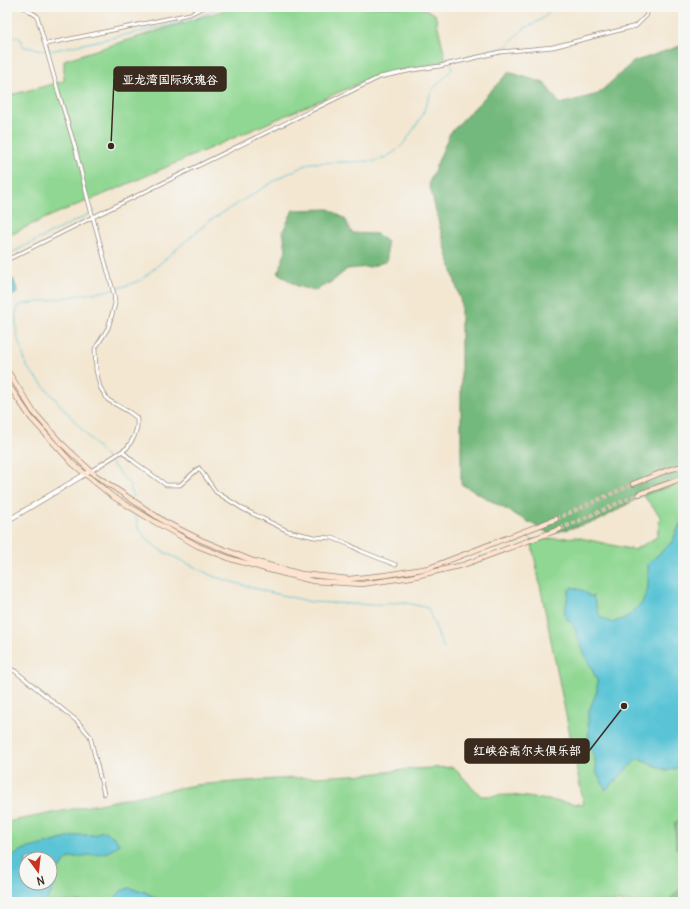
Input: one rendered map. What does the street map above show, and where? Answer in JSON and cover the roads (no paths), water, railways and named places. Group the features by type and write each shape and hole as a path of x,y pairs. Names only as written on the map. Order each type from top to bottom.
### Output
{"main road":[{"path":"7,370 38,416 60,442 95,475 165,522 192,536 253,561 301,574 349,579 386,575 429,568 556,519"},
{"path":"7,383 31,418 73,464 112,496 198,546 231,559 252,565 313,581 362,584 411,577 463,565 560,529"},
{"path":"632,484 668,470 683,466"},
{"path":"639,494 683,478"},
{"path":"189,541 195,542 195,539 192,536"},
{"path":"210,551 204,545 212,544"}],"street":[{"path":"7,521 127,448 134,437 137,427 137,418 108,400 100,387 96,370 95,349 108,328 115,304 114,294 46,44 37,16 23,7"},
{"path":"46,44 190,14 204,7"},
{"path":"7,260 380,77 440,66 500,52 553,47 636,26 647,15 645,7"},
{"path":"122,451 133,461 166,484 180,485 199,468 216,492 243,509 288,530 314,537 333,538 396,565"},
{"path":"7,667 77,720 90,736 104,794"}],"water":[{"path":"7,276 13,279 17,290 16,294 7,297"},
{"path":"683,523 683,766 668,771 638,758 606,790 596,772 595,760 589,743 588,713 597,691 597,680 573,625 564,615 569,590 572,587 584,591 589,596 593,596 600,617 612,623 627,617 642,603 648,588 648,564 672,542 680,524"},
{"path":"104,831 114,837 119,844 115,848 105,853 69,858 58,870 58,851 21,851 79,835 95,835"},
{"path":"18,853 18,891 52,891 46,902 7,902 7,868 14,856"},
{"path":"129,888 143,891 163,902 112,902 121,891"}],"waterway":[{"path":"7,34 20,38 24,47 50,51 190,21 220,7"},
{"path":"453,61 506,47 523,29 547,15 551,7"},
{"path":"108,459 27,367 18,339 16,326 16,312 20,305 105,291 141,280 209,221 281,177 310,163 376,161 386,157 396,151 405,142 421,118 432,90 452,69 452,64"},
{"path":"7,255 95,211"},
{"path":"110,462 130,485 133,498"},
{"path":"135,511 138,527 146,539 162,551 215,577 268,592 312,602 373,605 403,602 428,608 444,649"}],"tunnel":[{"path":"556,519 633,484"},
{"path":"560,529 639,494"}],"place":[{"name":"亚龙湾国际玫瑰谷","path":"111,146"},
{"name":"红峡谷高尔夫俱乐部","path":"624,706"}]}
